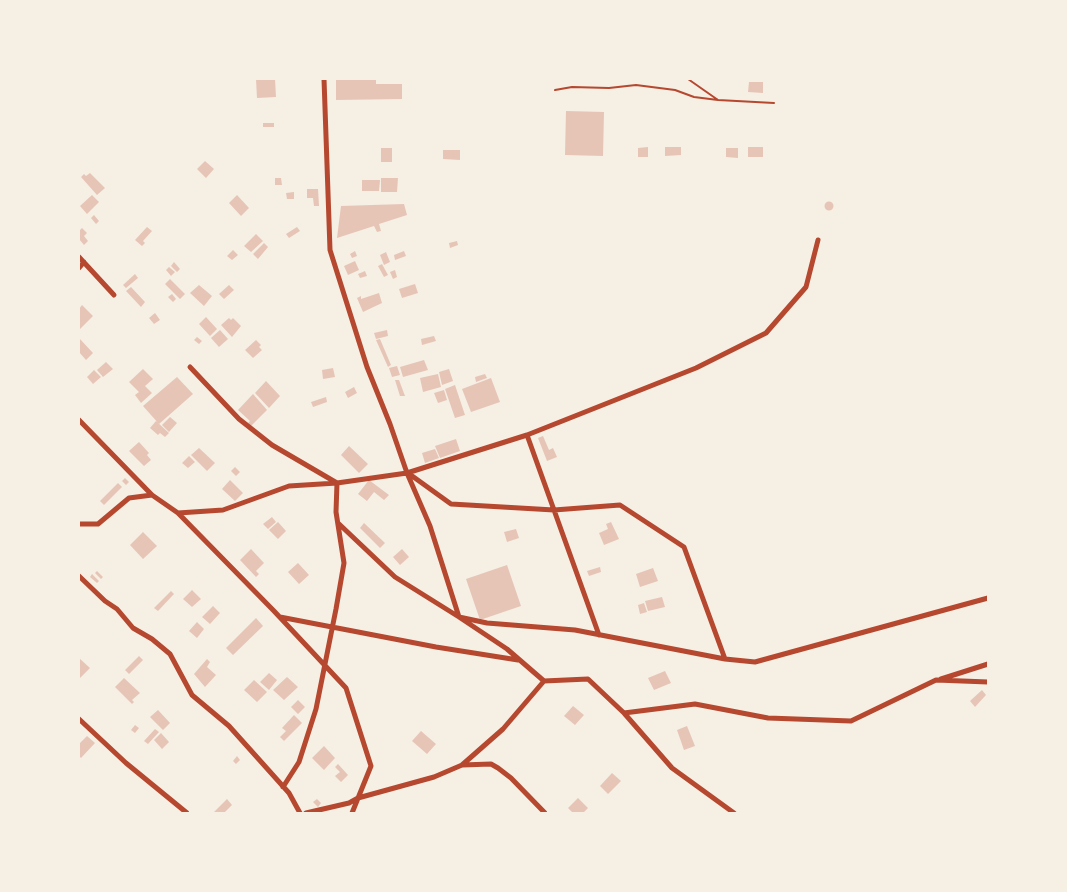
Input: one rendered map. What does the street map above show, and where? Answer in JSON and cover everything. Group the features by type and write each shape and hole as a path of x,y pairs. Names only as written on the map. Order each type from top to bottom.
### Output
{"street":[{"path":"324,79 330,250 367,367 407,473 430,526 459,616"},
{"path":"178,513 223,510 289,486 337,483 407,473 527,434 696,368 766,333 806,286 818,240"},
{"path":"79,257 114,295"},
{"path":"79,268 84,262"},
{"path":"190,367 239,419 259,435 272,445 337,483"},
{"path":"79,420 152,494 178,513 280,617 346,688 370,766 352,813"},
{"path":"527,434 599,635"},
{"path":"407,473 451,504 554,510 620,506 684,547 725,659"},
{"path":"283,787 299,762 316,709 326,665 344,563 336,512 337,483"},
{"path":"79,524 98,524 129,498 152,494"},
{"path":"338,523 395,577 459,616 507,649 544,681 588,679 624,713 672,768 734,813"},
{"path":"79,576 105,601 117,609 133,628 152,639 170,654 192,695 229,726 289,793 300,813"},
{"path":"459,616 487,623 575,630 725,659 755,662 988,598"},
{"path":"280,617 436,647 520,660"},
{"path":"624,713 695,704 768,718 851,721 936,680 988,664"},
{"path":"936,680 988,682"},
{"path":"462,766 503,730 544,681"},
{"path":"79,718 126,763 187,813"},
{"path":"306,813 349,803 358,798 434,777 462,766 491,764 498,768 545,813"}],"path":[{"path":"688,79 718,100"},
{"path":"554,90 572,87 609,88 636,85 675,90 694,97 774,103"}],"building":[{"path":"256,79 275,79 276,97 257,98"},
{"path":"336,79 376,79 376,84 402,84 402,99 336,100"},
{"path":"749,82 763,82 763,93 748,92"},
{"path":"566,111 604,112 603,156 565,155"},
{"path":"263,123 274,123 274,127 263,127"},
{"path":"648,147 648,157 638,157 638,148"},
{"path":"665,147 681,147 681,155 665,156"},
{"path":"748,147 763,147 763,157 748,157"},
{"path":"381,148 392,148 392,162 381,162"},
{"path":"726,148 738,148 738,158 726,157"},
{"path":"443,150 460,150 460,160 443,159"},
{"path":"205,161 214,169 206,178 197,169"},
{"path":"90,173 105,188 97,195 81,177 84,174 86,176"},
{"path":"275,178 281,178 282,185 275,185"},
{"path":"381,178 398,178 397,192 381,192"},
{"path":"362,180 380,180 379,191 362,191"},
{"path":"307,189 318,189 319,206 314,206 313,198 307,198"},
{"path":"294,192 294,199 287,199 286,193"},
{"path":"92,195 99,202 87,214 80,206"},
{"path":"237,195 249,208 241,216 229,203"},
{"path":"829,202 833,206 829,210 825,206"},
{"path":"404,204 407,215 379,224 381,231 377,232 374,226 337,238 341,206"},
{"path":"94,215 99,221 96,224 91,218"},
{"path":"147,227 152,231 143,241 145,243 142,246 135,240"},
{"path":"297,227 300,231 289,238 286,234"},
{"path":"82,228 87,233 84,236 88,241 84,245 79,239 79,231"},
{"path":"256,234 263,241 251,252 244,246"},
{"path":"457,241 458,245 450,248 449,243"},
{"path":"264,243 268,247 258,259 253,254"},
{"path":"233,250 238,255 232,260 227,256"},
{"path":"355,251 357,256 352,258 350,254"},
{"path":"404,251 406,256 395,260 394,255"},
{"path":"386,252 390,262 384,265 380,255"},
{"path":"355,261 359,270 348,275 344,266"},
{"path":"174,262 180,269 177,272 171,266"},
{"path":"382,264 388,275 384,277 378,266"},
{"path":"169,267 175,272 171,276 166,270"},
{"path":"395,270 397,277 393,279 390,272"},
{"path":"365,271 367,276 360,278 358,274"},
{"path":"135,274 138,278 126,288 123,285"},
{"path":"170,279 185,294 180,299 165,284"},
{"path":"415,284 418,293 402,298 399,289"},
{"path":"199,285 212,296 204,306 190,293"},
{"path":"229,285 234,290 224,299 219,294"},
{"path":"131,287 145,302 141,307 126,291"},
{"path":"379,293 382,303 363,312 357,298 361,296 361,299"},
{"path":"172,294 176,299 173,302 168,297"},
{"path":"82,305 93,316 80,329 79,309"},
{"path":"155,313 160,320 154,324 149,318"},
{"path":"206,317 217,329 210,336 199,324"},
{"path":"229,318 231,320 233,318 241,326 232,337 221,325"},
{"path":"220,330 228,339 219,347 211,338"},
{"path":"387,330 388,336 376,339 374,333"},
{"path":"434,336 436,341 422,345 421,339"},
{"path":"197,337 202,341 199,344 194,340"},
{"path":"79,338 93,353 86,360 79,352"},
{"path":"380,339 391,365 388,367 376,340"},
{"path":"256,340 261,345 259,347 262,350 253,358 245,350"},
{"path":"424,360 428,370 403,377 400,367"},
{"path":"106,362 113,369 103,377 97,370"},
{"path":"397,366 400,375 392,377 389,368"},
{"path":"333,368 335,377 323,379 322,370"},
{"path":"143,369 153,379 145,386 152,393 141,403 135,395 139,392 129,382"},
{"path":"449,369 453,381 442,385 439,372"},
{"path":"94,370 101,377 93,384 87,377"},
{"path":"438,374 441,387 423,392 420,378"},
{"path":"485,374 487,378 476,382 475,377"},
{"path":"177,377 193,394 159,424 143,406"},
{"path":"491,378 500,402 471,412 462,389"},
{"path":"395,380 399,380 405,396 400,396"},
{"path":"266,381 280,396 269,408 255,393"},
{"path":"455,385 465,415 455,418 445,389"},
{"path":"354,387 357,393 348,398 345,392"},
{"path":"444,390 447,400 438,403 434,393"},
{"path":"253,394 267,410 251,426 248,423 250,421 238,410"},
{"path":"326,397 327,402 313,407 311,402"},
{"path":"170,417 177,423 169,432 162,425"},
{"path":"156,421 169,433 165,437 160,433 158,435 150,428"},
{"path":"543,436 549,450 553,448 557,457 547,461 538,438"},
{"path":"456,439 460,451 440,458 435,446"},
{"path":"139,442 149,453 147,455 151,460 144,466 129,451"},
{"path":"349,446 368,464 359,473 341,455"},
{"path":"199,448 215,463 207,471 191,455"},
{"path":"435,449 439,458 425,463 422,453"},
{"path":"189,456 195,462 188,468 182,463"},
{"path":"235,467 240,472 236,476 231,471"},
{"path":"125,478 129,482 126,485 122,481"},
{"path":"230,480 243,493 235,501 222,489"},
{"path":"369,480 389,495 384,500 374,492 367,501 358,494"},
{"path":"118,483 122,487 104,505 100,501"},
{"path":"272,517 276,522 268,529 263,524"},
{"path":"278,522 286,531 278,539 269,530"},
{"path":"611,522 619,539 604,545 599,533 608,529 606,524"},
{"path":"364,523 385,543 380,548 360,528"},
{"path":"516,529 519,538 507,542 504,532"},
{"path":"143,532 157,546 143,559 130,545"},
{"path":"251,549 264,563 256,571 259,574 256,577 240,560"},
{"path":"402,549 409,557 400,565 393,557"},
{"path":"298,563 309,575 299,584 288,572"},
{"path":"507,565 521,606 480,620 466,579"},
{"path":"600,567 601,572 589,576 587,571"},
{"path":"653,568 658,581 640,587 636,574"},
{"path":"97,571 103,577 101,579 95,573"},
{"path":"92,574 99,581 97,583 90,577"},
{"path":"192,590 201,599 192,607 183,599"},
{"path":"171,591 174,594 158,611 154,608"},
{"path":"662,597 665,607 648,611 645,601"},
{"path":"644,603 647,612 640,614 638,605"},
{"path":"213,606 220,613 210,624 202,617"},
{"path":"256,618 263,626 233,655 226,648"},
{"path":"197,622 204,629 197,638 189,631"},
{"path":"139,656 143,660 129,674 125,670"},
{"path":"79,658 90,668 80,678 79,676"},
{"path":"207,659 210,662 207,667 216,675 205,687 194,674"},
{"path":"665,671 671,683 654,690 648,678"},
{"path":"269,673 277,680 269,690 260,682"},
{"path":"287,677 298,687 284,700 273,690"},
{"path":"124,678 140,693 132,700 134,702 132,704 115,687"},
{"path":"254,680 267,692 257,702 244,690"},
{"path":"982,690 986,695 975,707 970,701"},
{"path":"298,700 305,707 298,714 291,707"},
{"path":"573,706 584,715 575,725 564,716"},
{"path":"158,710 170,723 163,730 150,717"},
{"path":"294,715 302,723 284,741 280,737 286,731 282,728"},
{"path":"135,725 139,728 135,733 131,730"},
{"path":"687,726 695,746 684,750 677,730"},
{"path":"155,729 159,732 148,744 144,741"},
{"path":"421,731 436,744 427,754 412,741"},
{"path":"161,733 169,742 162,749 154,740"},
{"path":"87,736 95,743 81,758 79,756 79,744"},
{"path":"324,746 335,758 324,770 312,758"},
{"path":"237,756 240,760 236,764 233,761"},
{"path":"338,764 348,775 341,782 335,776 340,772 335,767"},
{"path":"612,773 621,781 608,794 600,786"},
{"path":"578,798 588,808 583,813 573,813 568,808"},
{"path":"227,799 232,805 224,813 213,813"},
{"path":"317,799 321,803 318,807 313,802"}]}
